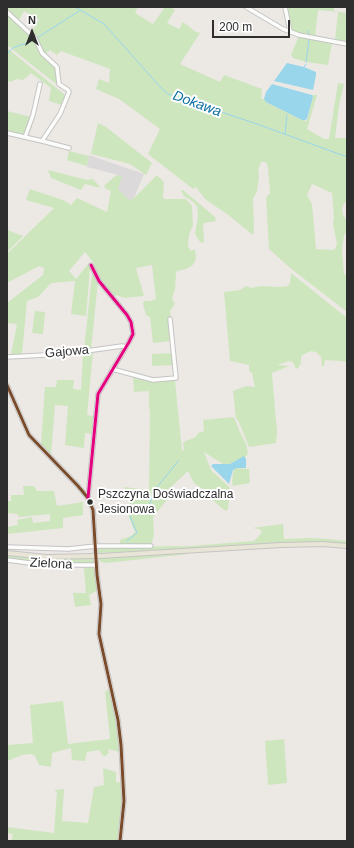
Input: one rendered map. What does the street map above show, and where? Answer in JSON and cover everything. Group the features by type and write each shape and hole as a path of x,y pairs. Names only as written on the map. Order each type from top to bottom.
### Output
{"main road":[{"path":"7,554 47,557 100,556 286,545 314,544 347,546"}],"street":[{"path":"246,7 290,32 347,44"},
{"path":"285,7 290,32"},
{"path":"7,12 36,39 42,54 56,67 59,84 69,91 60,114 42,141"},
{"path":"25,137 33,116 40,84"},
{"path":"7,133 69,148"},
{"path":"88,498 97,398 100,390 132,336 131,322 127,315 99,281 91,265"},
{"path":"112,369 153,380 176,378 170,319"},
{"name":"Gajowa","path":"7,357 65,354 122,346 126,347"},
{"path":"7,385 29,435 88,498 94,514 96,565 101,604 99,634 118,720 121,745 124,795 120,841"},
{"path":"7,546 68,549 96,546 151,546"},
{"name":"Zielona","path":"7,560 45,564 96,565"}],"shaded area":[{"path":"89,155 144,174 134,198 129,200 120,192 118,188 122,176 87,167"}],"green space":[{"path":"7,7 138,7 135,13 153,24 165,7 171,7 175,10 167,23 179,29 183,22 196,32 200,33 180,64 220,82 224,75 262,89 261,99 264,99 266,102 302,120 307,121 313,97 312,95 317,95 307,129 324,139 329,139 338,83 344,84 339,106 335,138 347,138 347,202 344,203 342,209 343,215 347,220 347,231 344,235 342,249 344,274 347,276 347,312 289,267 269,249 266,197 270,193 268,167 266,162 261,162 258,170 259,176 257,191 253,199 253,235 205,199 196,187 193,189 148,154 160,129 119,99 96,89 99,79 109,83 110,69 61,51 57,55 50,50 44,55 31,32 39,20 24,11 19,20 7,11","holes":["312,184 332,193 334,217 333,224 337,244 333,250 316,249 312,204 307,195"]},
{"path":"286,7 334,7 334,11 347,13 347,42 335,40 338,12 318,10 315,36 291,31"},
{"path":"7,14 33,38 42,56 56,68 56,84 7,45"},
{"path":"299,36 332,43 328,65 306,62 293,58 291,55"},
{"path":"7,48 65,95 62,105 49,101 51,88 31,73 23,80 16,79 11,82 7,81"},
{"path":"7,111 31,117 25,136 7,132"},
{"path":"98,123 106,127 152,163 146,175 130,164 91,154"},
{"path":"69,151 89,156 87,166 67,160"},
{"path":"48,170 87,180 93,179 101,188 85,184 81,190 51,178"},
{"path":"118,175 122,176 118,189 129,200 133,199 157,175 164,182 164,199 186,199 192,206 193,225 189,235 188,246 191,251 195,249 196,259 193,265 186,269 177,271 176,273 175,289 172,299 175,304 170,311 171,341 153,343 150,317 146,315 143,304 144,301 156,299 152,265 136,268 144,296 124,298 117,295 113,297 99,280 93,262 85,252 69,271 76,279 89,263 90,268 86,316 71,314 75,281 51,283 38,297 27,301 22,354 11,355 17,324 7,323 7,303 43,275 44,268 39,266 7,283 7,251 9,252 54,208 26,200 30,189 63,200 71,205 77,198 107,212 111,191 106,189 104,186"},
{"path":"183,190 215,217 216,221 203,224 204,243 200,242 195,234 198,216 197,206 184,196 181,191"},
{"path":"7,230 23,236 9,250 7,250"},
{"path":"94,272 98,281 91,350 84,350 92,274"},
{"path":"291,273 347,318 347,362 325,360 324,366 322,367 321,357 316,352 311,351 301,356 301,363 296,369 293,362 289,361 277,365 289,366 272,373 277,432 276,443 249,447 236,418 233,391 246,386 255,387 252,373 249,371 249,365 230,361 224,292 240,290 246,286 252,288 261,286 288,286 290,283"},
{"path":"35,311 45,312 43,334 32,333"},
{"path":"93,352 87,415 94,416 93,434 85,433 84,448 65,445 68,406 55,405 51,455 41,444 45,387 56,387 57,380 74,380 73,389 81,390 83,353"},
{"path":"173,353 174,365 152,366 152,354"},
{"path":"135,377 153,381 174,379 182,451 184,450 183,442 196,437 198,433 204,431 203,420 234,417 246,444 248,454 230,464 223,464 204,452 211,470 230,488 228,509 226,511 223,509 209,497 203,489 194,483 188,471 172,486 170,496 153,517 154,535 151,545 120,544 120,540 131,536 135,532 128,515 130,505 124,487 149,490 149,391 134,392 133,378"},
{"path":"234,469 249,469 250,483 233,486 233,473"},
{"path":"23,486 34,486 37,491 54,491 57,506 83,502 83,515 63,518 63,528 7,534 7,527 18,525 17,520 32,517 33,523 50,521 50,514 19,517 17,514 7,513 7,501 11,501 11,495 24,495"},
{"path":"283,524 284,539 328,539 347,541 347,545 326,543 98,553 98,547 191,546 254,541 262,531 252,528"},
{"path":"188,552 188,554 106,563 101,562 98,558"},
{"path":"7,555 50,559 95,558 94,564 48,563 7,559"},
{"path":"94,567 98,590 89,595 91,605 75,607 73,593 86,593 84,568"},
{"path":"107,690 111,690 120,752 108,749 109,753 104,757 99,750 87,752 85,761 72,760 71,748 52,753 51,767 39,765 35,756 32,754 22,755 7,761 7,745 33,743 30,705 63,701 68,744 110,739 105,692"},
{"path":"284,739 287,783 268,785 265,741"},
{"path":"103,768 116,772 116,782 122,783 119,841 11,841 13,834 7,833 7,827 54,833 57,792 54,790 64,789 62,821 88,823 94,787 104,785"}],"water":[{"path":"287,63 304,67 316,72 313,90 274,81"},
{"path":"272,84 312,95 313,97 307,119 302,120 266,102 264,99 266,92"},
{"path":"244,456 246,459 246,468 237,468 233,470 229,484 211,466 213,464 230,464"}],"waterway":[{"name":"Dokawa","path":"75,7 104,24 168,94 257,124 347,157"},
{"path":"37,38 79,11"},
{"path":"308,31 309,36"},
{"path":"7,54 13,48 34,40"},
{"path":"306,62 309,40"},
{"path":"285,134 287,115"},
{"path":"132,511 137,509 147,512 154,491 179,460"},
{"path":"127,541 137,533 130,516"}],"transit line":[{"path":"88,498 98,394 133,334 131,322 127,315 99,281 91,265"},
{"path":"7,385 29,435 78,486 88,498 93,510 97,575 101,604 99,634 118,720 121,745 124,801 120,841"}],"place":[{"name":"Pszczyna Doświadczalna Jesionowa","path":"90,502"}]}
